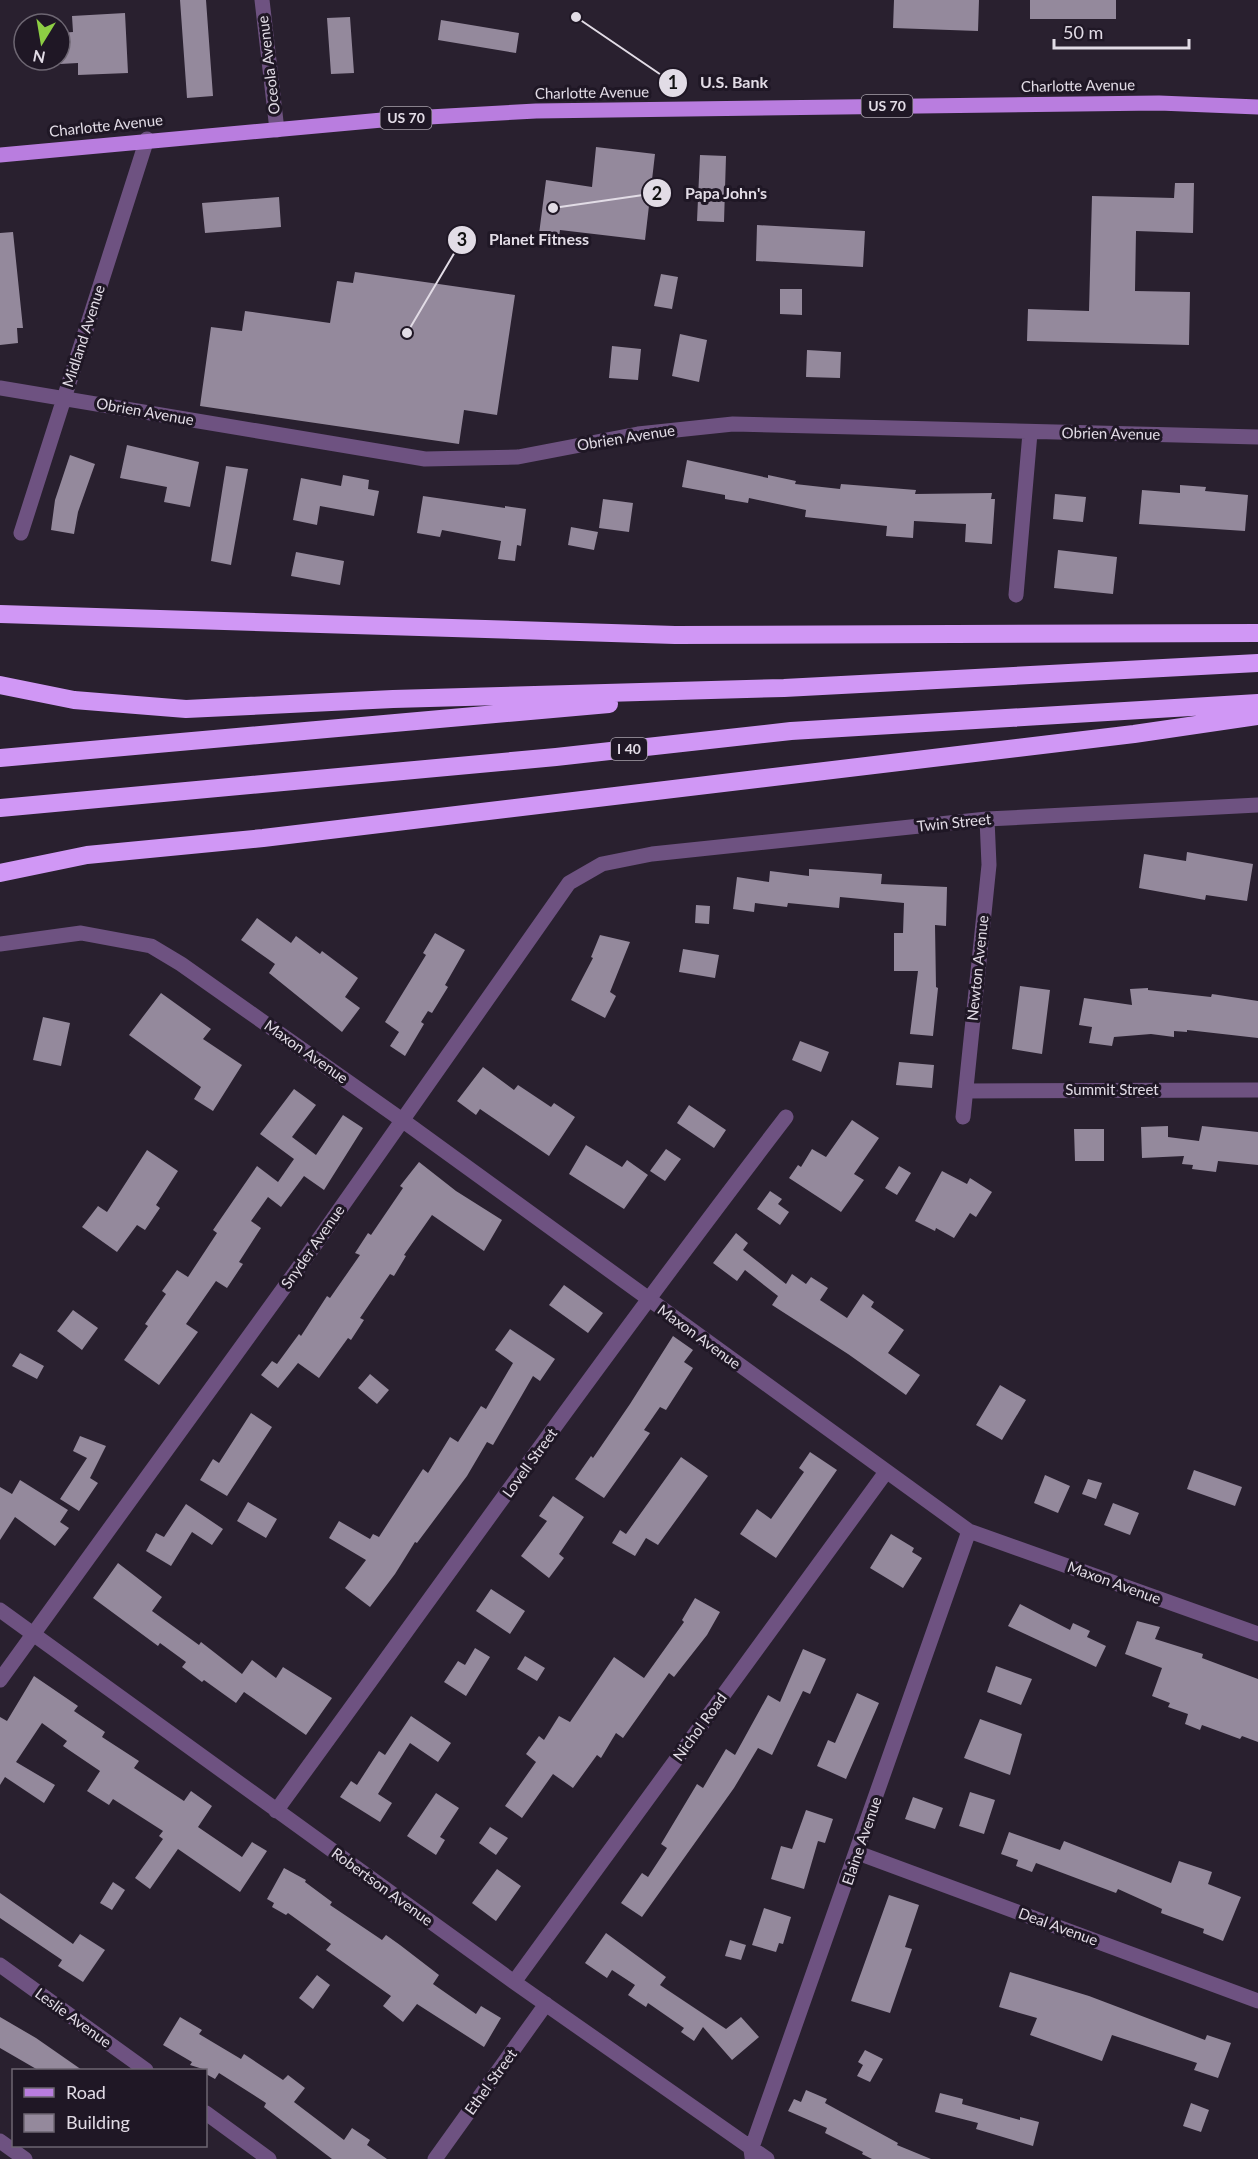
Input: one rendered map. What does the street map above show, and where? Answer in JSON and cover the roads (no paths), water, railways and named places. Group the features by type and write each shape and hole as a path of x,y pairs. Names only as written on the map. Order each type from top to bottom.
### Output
{"highway":[{"path":"0,614 675,635 1258,633"},
{"path":"0,685 74,700 186,709 393,699 784,688 1258,663"},
{"path":"0,758 784,688"},
{"name":"I 40","path":"0,808 556,757 791,731 1258,703"},
{"path":"0,873 87,855 275,837 1122,736 1258,716"}],"main road":[{"name":"Charlotte Avenue","path":"0,155 147,139 393,119 536,111 1159,104 1258,107"}],"street":[{"name":"Oceola Avenue","path":"262,0 277,129"},
{"name":"Midland Avenue","path":"21,533 147,139"},
{"name":"Obrien Avenue","path":"0,388 425,459 518,457 638,434 733,424 1029,433 1258,436"},
{"path":"1016,595 1029,433"},
{"name":"Twin Street","path":"652,854 987,819 1258,805"},
{"name":"Newton Avenue","path":"963,1117 989,865 987,819"},
{"name":"Snyder Avenue","path":"0,1680 569,883 602,864 652,854"},
{"name":"Maxon Avenue","path":"0,944 81,933 152,946 402,1120 969,1531 1258,1634"},
{"name":"Summit Street","path":"966,1091 1258,1090"},
{"name":"Lovell Street","path":"276,1811 556,1428 646,1299 786,1117"},
{"name":"Nichol Road","path":"514,1982 886,1472"},
{"name":"Elaine Avenue","path":"752,2154 969,1531"},
{"name":"Robertson Avenue","path":"0,1610 752,2154 767,2159"},
{"name":"Deal Avenue","path":"858,1853 1258,2001"},
{"name":"Leslie Avenue","path":"0,1965 145,2069"},
{"name":"Ethel Street","path":"435,2159 546,2004"},
{"path":"207,2114 269,2159"},
{"path":"0,2141 25,2159"}],"place":[{"name":"U.S. Bank","path":"576,17"},
{"name":"Papa John's","path":"553,208"},
{"name":"Planet Fitness","path":"407,333"}]}
